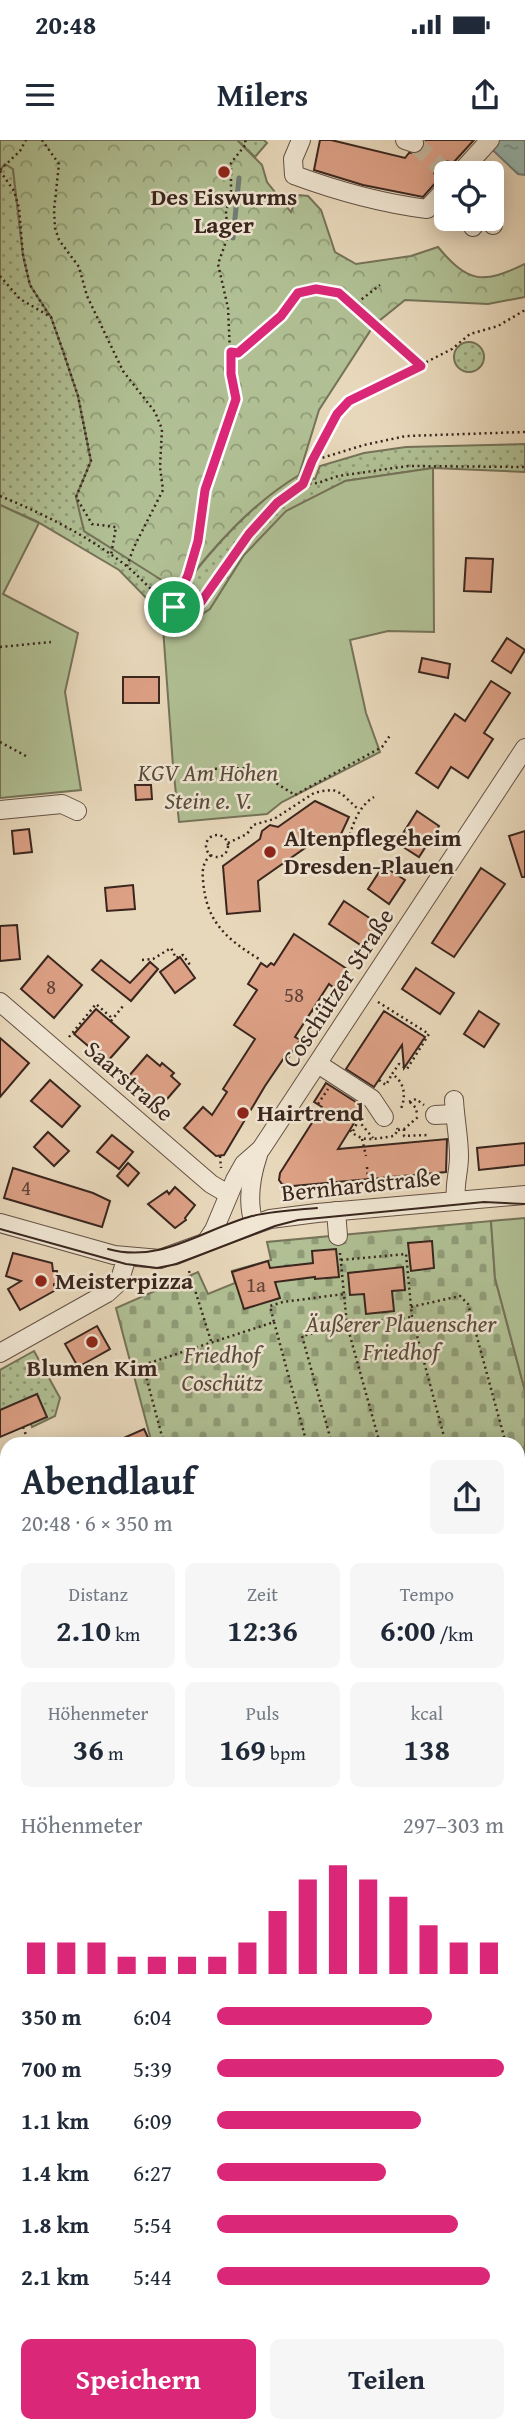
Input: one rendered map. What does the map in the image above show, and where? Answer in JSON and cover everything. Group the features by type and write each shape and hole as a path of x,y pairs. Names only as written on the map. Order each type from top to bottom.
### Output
{"street":[{"path":"301,140 293,159 295,175 380,203 427,209 434,199"},
{"path":"468,161 488,143"},
{"name":"Coschützer Straße","path":"206,1242 244,1164 261,1149 525,748"},
{"path":"0,810 62,804 76,811"},
{"name":"Saarstraße","path":"0,1002 211,1184 228,1194"},
{"path":"318,1064 372,1099 384,1117"},
{"path":"427,1116 454,1107 459,1155 454,1182 456,1200"},
{"name":"Coschützer Straße","path":"254,1224 251,1216 250,1184 261,1149"},
{"name":"Bernhardstraße","path":"0,1223 127,1257 160,1259 270,1219 525,1195"},
{"path":"336,1211 338,1236"},
{"path":"0,1353 107,1293 119,1282 127,1257"}],"path":[{"path":"26,140 20,151 0,170 14,191 19,208 23,255 30,285 51,317 78,396 91,461 76,497 92,524 116,527 111,555"},
{"path":"42,140 60,164 54,211 59,240 79,267 87,296 123,371 155,412 162,429 160,467 163,490 127,566"},
{"path":"174,607 188,575 198,541 205,490 236,399 231,374 228,309 218,264 228,236 226,213 231,191 231,163 246,144 245,140"},
{"path":"0,276 20,299 51,317"},
{"path":"353,306 380,285"},
{"path":"231,352 238,353 281,316 298,293 316,289 339,293 421,366"},
{"path":"303,484 337,414 349,401 452,349 470,334 498,326 525,310"},
{"path":"312,461 364,444 406,436 525,432"},
{"path":"0,496 48,516 111,555 127,566 163,602 184,611 201,602 249,534 277,503 303,484 408,466 525,467"},
{"path":"0,648 51,642"},
{"path":"204,769 252,768 295,795 382,747 391,734"},
{"path":"0,742 26,757"},
{"path":"228,843 221,836 211,837 206,846 211,855 218,857 225,854 228,843 247,834 253,825 274,818 323,790 342,794 359,810"},
{"path":"340,860 359,810 366,801 374,797"},
{"path":"211,855 205,860 202,872 206,905 212,919 232,940 259,959"},
{"path":"142,960 153,959 171,948 176,958 183,955 190,965 187,967"},
{"path":"375,1000 429,1034 407,1069 399,1064 386,1085 379,1080"},
{"path":"64,1042 96,1004 112,1020 123,1006"},
{"path":"312,1011 326,1021"},
{"path":"393,1074 402,1084 406,1102 397,1119 398,1130"},
{"path":"318,1104 331,1083"},
{"path":"406,1102 416,1099 424,1105 427,1116"},
{"path":"406,1102 427,1116"},
{"path":"350,1130 355,1137 362,1139 394,1136 398,1130 427,1116"},
{"path":"358,1120 373,1138"},
{"path":"404,1129 404,1136 428,1135"},
{"path":"362,1139 366,1157"},
{"path":"220,1156 222,1175"},
{"path":"367,1167 370,1200"},
{"path":"338,1236 347,1325 378,1437"},
{"path":"341,1260 406,1254 412,1317 444,1437"},
{"path":"188,1271 212,1342"},
{"path":"304,1437 270,1307 344,1294"},
{"path":"411,1308 460,1296 468,1304 504,1437"},
{"path":"330,1437 302,1336 347,1325 412,1317"},
{"path":"162,1437 143,1365 274,1322"},
{"path":"23,1427 26,1435"}],"green space":[{"path":"0,140 237,140 262,165 267,182 291,212 298,195 308,196 321,210 335,252 356,264 411,256 438,247 459,268 477,277 498,275 525,264 525,297 488,304 405,300 374,325 319,410 299,475 265,499 234,527 179,591 84,531 76,497 91,461 78,396 51,317 30,285 23,255 13,169 5,164 0,170"},
{"path":"237,140 264,140 267,143 255,157"},
{"path":"5,164 13,169 23,255 30,285 51,317 78,396 91,461 76,497 180,591 206,558 249,513 299,475 315,479 320,466 364,453 406,447 525,444 525,472 433,468 345,481 244,555 210,609 195,619 162,614 119,570 36,521 0,505 0,170"},
{"path":"469,342 475,343 483,351 483,363 475,371 469,372 463,371 455,363 454,357 455,351 463,343"},
{"name":"KGV Am Hohen Stein e. V.","path":"433,468 434,632 388,631 350,640 366,713 380,752 282,802 267,814 179,822 162,614 195,619 210,609 244,555 286,511 345,481"},
{"path":"0,505 39,523 3,594 78,633 65,692 81,790 0,798"},
{"path":"525,1218 525,1391 495,1278 491,1221"},
{"name":"Äußerer Plauenscher Friedhof","path":"491,1221 495,1278 525,1391 525,1437 150,1437 116,1308 198,1272 208,1294 235,1283 232,1271 271,1260 267,1242"},
{"path":"34,1351 60,1398 55,1416 32,1427 37,1394 0,1410 0,1370"}],"water":[{"path":"482,140 525,140 525,175 518,174"}],"building":[{"path":"320,140 331,140 405,158 409,153 421,152 425,140 474,140 455,161 434,161 434,185 423,197 363,185 314,170"},
{"path":"466,558 493,559 491,592 464,591"},
{"path":"507,638 525,650 511,673 492,661"},
{"path":"422,658 450,664 448,678 419,672"},
{"path":"123,677 159,677 159,703 123,703"},
{"path":"491,681 510,693 484,733 493,739 468,778 451,767 438,788 416,773 455,714 465,721"},
{"path":"135,785 151,785 152,799 136,800"},
{"name":"Altenpflegeheim Dresden-Plauen","path":"315,801 349,817 335,847 318,839 258,881 260,911 227,914 223,866 260,839 262,831 270,825 278,827"},
{"path":"417,811 439,826 419,857 397,843"},
{"path":"29,829 32,852 14,854 12,831"},
{"path":"525,831 525,877 522,877 509,836"},
{"path":"383,866 405,880 389,904 368,889"},
{"path":"481,868 505,884 454,957 432,943"},
{"path":"133,885 135,909 107,911 105,888"},
{"path":"344,901 377,923 362,946 329,924"},
{"path":"17,925 20,959 0,961 0,926"},
{"path":"294,934 347,969 334,988 329,984 295,1037 300,1040 287,1060 284,1058 265,1086 224,1155 216,1156 184,1128 203,1107 212,1115 227,1092 223,1089 255,1039 234,1025 257,990 248,984 261,963 267,967 271,963 274,965"},
{"path":"48,956 82,985 54,1018 21,989"},
{"path":"180,957 195,978 175,993 160,972"},
{"path":"101,960 130,983 150,962 158,969 131,1001 92,970"},
{"path":"416,968 454,993 440,1014 402,989"},
{"path":"96,1009 129,1037 107,1062 74,1034"},
{"path":"384,1011 425,1037 404,1068 402,1045 374,1087 346,1069"},
{"path":"479,1011 499,1024 484,1047 464,1034"},
{"path":"0,1038 29,1063 0,1097"},
{"path":"147,1055 174,1073 171,1076 180,1084 161,1106 128,1077"},
{"path":"50,1080 80,1106 62,1127 31,1101"},
{"path":"326,1083 362,1106 338,1149 447,1139 446,1172 293,1186 282,1184 279,1180 280,1173 322,1107 314,1102"},
{"path":"48,1132 69,1151 54,1166 34,1147"},
{"path":"112,1135 133,1152 119,1169 97,1152"},
{"path":"525,1143 525,1165 479,1170 477,1148"},
{"path":"128,1163 139,1173 128,1186 117,1176"},
{"path":"13,1168 110,1201 102,1227 4,1198"},
{"path":"175,1187 195,1205 186,1220 175,1228 148,1204 167,1191 169,1194"},
{"path":"432,1241 434,1268 411,1271 408,1243"},
{"path":"336,1249 339,1277 275,1282 280,1298 244,1309 232,1272 268,1261 270,1268 313,1263 312,1251"},
{"path":"13,1253 52,1263 53,1271 57,1271 58,1283 54,1284 54,1291 20,1310 8,1289 21,1281 6,1276"},
{"path":"403,1267 405,1290 392,1291 394,1311 366,1314 364,1294 350,1295 348,1273"},
{"path":"97,1326 110,1349 78,1367 65,1344"},
{"path":"37,1394 47,1417 0,1437 0,1410"},
{"path":"144,1429 148,1437 126,1437"}],"waterway":[{"path":"233,238 239,178"}],"tunnel":[{"path":"414,143 434,161"}],"tram line":[{"path":"0,1229 126,1264 157,1268 177,1264 275,1226 298,1220 484,1202 525,1204"},
{"path":"108,1249 127,1252 164,1249 252,1216 317,1208"}],"place":[{"name":"Des Eiswurms Lager","path":"224,172"},
{"name":"Altenpflegeheim Dresden-Plauen","path":"270,852"},
{"name":"Hairtrend","path":"243,1113"},
{"name":"Meisterpizza","path":"41,1281"},
{"name":"Blumen Kim","path":"92,1342"}],"route":[{"path":"316,289 339,293 421,366 349,401 337,414 303,484 277,503 249,534 201,602 184,611 174,607 188,575 198,541 205,490 236,399 231,374 231,352 238,353 281,316 298,293 316,289"}],"park label":[{"name":"Friedhof Coschütz","path":"222,1369"}]}
